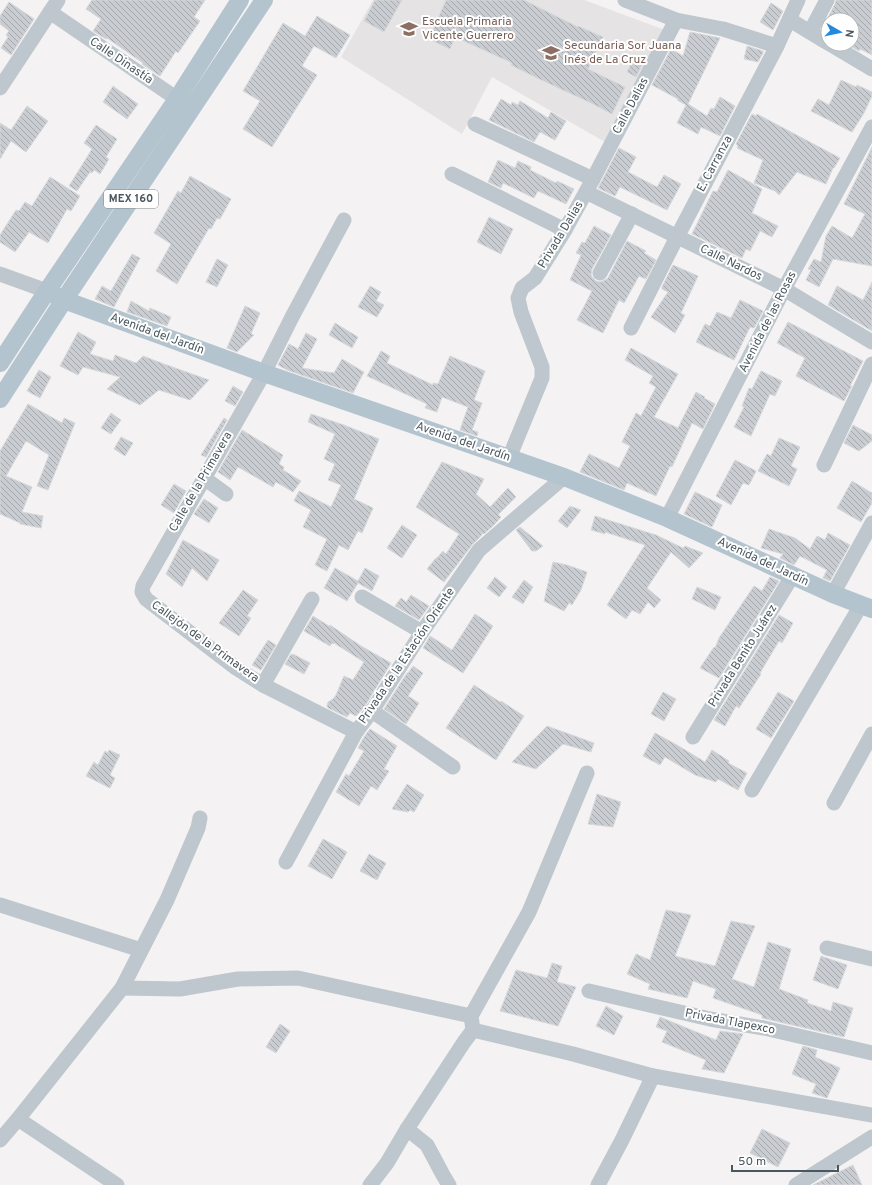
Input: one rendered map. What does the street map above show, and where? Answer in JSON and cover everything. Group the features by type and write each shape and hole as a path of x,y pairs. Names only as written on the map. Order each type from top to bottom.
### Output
{"main road":[{"name":"MEX 160","path":"0,363 177,99 240,0"},
{"name":"MEX 160","path":"0,399 64,300 264,0"},
{"name":"Avenida del Jardín","path":"47,291 64,300 264,373 564,477 667,518 833,594 867,607"}],"street":[{"path":"625,0 676,20 723,29 777,46"},
{"name":"E. Carranza","path":"631,328 777,46 798,0"},
{"path":"810,32 827,0"},
{"name":"Calle Dinastía","path":"0,88 54,6 192,109"},
{"name":"Calle Dalias","path":"589,186 676,20"},
{"path":"790,20 820,38"},
{"path":"844,52 872,68"},
{"name":"Calle Nardos","path":"475,124 589,186 632,214 784,289 872,342"},
{"name":"Avenida de las Rosas","path":"667,518 784,289 872,127"},
{"path":"452,174 565,230"},
{"name":"Privada Dalias","path":"509,458 542,378 542,367 521,312 518,298 522,288 535,278 565,230 589,186"},
{"path":"600,273 632,214"},
{"name":"Calle de la Primavera","path":"142,592 143,586 264,373 344,220"},
{"path":"0,274 47,291"},
{"path":"824,465 872,364"},
{"name":"Privada de la Estación Oriente","path":"286,862 356,732 372,711 422,632 479,550 564,477"},
{"path":"204,478 226,494"},
{"path":"833,594 872,523"},
{"name":"Privada Benito Juárez","path":"693,737 793,575"},
{"name":"Callejón de la Primavera","path":"142,592 146,599 236,668 263,685 356,732"},
{"path":"362,597 422,632"},
{"path":"263,685 312,599"},
{"path":"752,790 867,607"},
{"path":"372,711 452,767"},
{"path":"834,803 872,734"},
{"path":"370,1185 386,1163 464,1042 472,1023 529,912 587,773"},
{"path":"0,1140 18,1120 122,988 166,900 198,828 200,818"},
{"path":"0,904 141,950"},
{"path":"827,948 872,959"},
{"path":"122,988 180,989 238,979 298,978 472,1023 573,1054 653,1076 872,1115"},
{"name":"Privada Tlapexco","path":"589,992 710,1019 764,1028 872,1053"},
{"path":"598,1185 653,1076"},
{"path":"18,1120 117,1185"},
{"path":"407,1129 427,1145 442,1175 449,1185"},
{"path":"796,1185 872,1137"}],"shaded area":[{"name":"Secundaria Sor Juana Inés de La Cruz","path":"373,0 584,0 665,30 605,142 492,77 462,134 341,57"}],"building":[{"path":"92,0 205,0 194,17 200,21 178,53 176,51 160,76 107,38 106,39 93,31 101,19 86,9"},
{"path":"375,0 402,0 384,32 364,21"},
{"path":"446,0 524,0 578,27 603,37 588,69 625,87 612,114 511,65 512,63 455,37 450,49 429,39"},
{"path":"836,0 872,0 872,55 860,49 860,12 831,12"},
{"path":"9,2 34,19 11,55 1,48 8,37 6,35 9,31 0,24 0,16"},
{"path":"771,3 783,11 773,30 760,22"},
{"path":"317,16 350,35 336,58 314,46 302,66 317,75 272,147 243,129 260,101 243,91 283,23 305,36"},
{"path":"690,32 720,38 688,104 707,116 711,108 714,109 720,97 735,106 720,136 701,127 698,134 677,123 686,105 652,85 671,49 683,56"},
{"path":"747,46 763,51 758,62 744,59"},
{"path":"634,58 643,63 636,77 627,72"},
{"path":"841,80 872,92 872,96 864,113 852,132 811,111 818,99 829,105"},
{"path":"113,86 138,104 127,119 103,102"},
{"path":"501,99 511,105 512,102 518,105 520,101 548,118 551,112 566,121 555,140 540,132 534,142 489,120"},
{"path":"27,106 48,121 26,152 11,141 0,159 0,123 11,130"},
{"path":"752,114 756,116 757,114 840,158 833,168 826,184 797,172 779,195 775,191 754,183 763,160 737,148 738,146 736,144"},
{"path":"96,125 117,139 106,157 109,159 100,174 94,170 92,173 90,172 77,191 69,186 92,149 84,143"},
{"path":"872,147 872,266 833,259 819,287 806,280 811,270 808,269 814,259 821,262 826,236 832,226 852,238 865,214 844,204"},
{"path":"619,148 636,157 628,172 657,187 664,175 681,184 667,210 620,187 615,196 598,188"},
{"path":"498,160 515,168 518,161 531,167 530,170 556,183 557,181 574,189 566,204 538,191 534,198 503,183 501,188 488,182"},
{"path":"728,170 762,189 752,213 778,226 772,237 760,231 750,251 746,249 742,258 692,234 713,191 717,192"},
{"path":"190,176 231,199 220,219 217,218 211,229 209,228 177,284 156,271 171,244 154,233 178,191 181,193"},
{"path":"50,177 80,196 71,211 67,209 48,243 29,232 15,252 0,242 0,235 16,210 19,211 25,202 32,206"},
{"path":"489,217 513,229 501,254 477,242"},
{"path":"594,226 611,235 592,269 592,277 596,281 601,282 608,278 627,241 646,251 644,253 656,260 646,279 639,276 624,303 619,300 603,333 577,320 592,291 570,280 581,255 576,253 582,242 585,243"},
{"path":"132,254 140,258 114,307 95,299 102,286 111,291"},
{"path":"217,259 228,265 217,287 206,282"},
{"path":"673,265 698,276 681,313 685,315 675,333 651,317 668,292 662,289 662,287"},
{"path":"872,282 872,331 828,305 837,286 863,300"},
{"path":"370,286 381,292 376,301 384,305 377,317 358,307"},
{"path":"740,300 763,311 754,328 750,327 734,360 696,342 705,324 710,326 717,312 731,318"},
{"path":"131,301 149,311 150,308 171,317 167,326 127,312"},
{"path":"245,306 260,313 251,334 254,335 237,352 227,348"},
{"path":"788,322 863,361 844,401 796,376 805,358 777,343"},
{"path":"335,323 358,337 352,348 329,335"},
{"path":"78,332 96,342 90,354 113,361 115,355 136,363 143,356 209,380 190,400 159,390 140,405 107,389 120,377 83,367 78,375 60,366"},
{"path":"306,333 317,339 302,368 334,373 342,359 364,372 353,393 287,370 278,365 289,344 298,349"},
{"path":"631,348 678,374 654,417 678,428 696,392 715,404 703,429 692,423 672,467 670,466 656,496 627,483 624,490 580,472 589,454 619,468 630,446 622,442 636,413 641,416 656,387 649,383 653,376 625,360"},
{"path":"381,351 390,356 387,363 433,385 433,383 438,384 450,356 485,371 474,400 482,403 472,430 478,432 477,436 460,430 468,407 442,397 437,412 425,408 427,404 367,376"},
{"path":"39,370 51,377 40,398 27,391"},
{"path":"761,371 782,381 775,396 770,394 751,436 734,427 744,407 742,406 749,388 752,389"},
{"path":"233,386 243,392 235,406 225,401"},
{"path":"28,404 62,423 64,418 75,423 48,490 37,486 49,455 26,441 6,476 32,487 22,512 43,516 41,528 20,524 0,514 0,451"},
{"path":"111,413 121,420 111,434 101,428"},
{"path":"311,414 379,439 354,499 373,508 362,533 358,531 348,550 339,545 327,571 315,565 327,539 303,527 311,510 294,501 299,491 331,507 341,485 328,480 335,464 324,459 335,434 308,422"},
{"path":"224,418 227,420 206,457 201,455"},
{"path":"853,425 872,435 872,441 859,451 844,443"},
{"path":"242,430 283,455 279,464 284,467 283,470 301,481 293,492 276,482 273,487 238,467 230,480 218,472"},
{"path":"121,437 133,443 125,456 114,449"},
{"path":"779,438 800,447 791,466 797,469 789,486 758,471 767,454 771,456"},
{"path":"735,460 756,471 749,485 743,483 731,505 716,496"},
{"path":"442,462 484,479 476,494 490,507 508,488 516,497 498,515 501,517 494,525 484,534 483,533 472,545 444,582 427,569 443,551 446,554 459,534 416,507"},
{"path":"852,481 872,493 872,503 861,522 837,508"},
{"path":"174,484 186,491 174,513 161,505"},
{"path":"695,492 722,505 712,527 684,514"},
{"path":"204,499 218,508 209,523 194,514"},
{"path":"570,506 581,510 567,528 558,521"},
{"path":"595,516 656,535 683,548 685,546 703,553 689,568 671,552 647,588 661,600 654,608 648,602 640,614 632,610 626,619 607,605 645,545 605,532 605,534 591,530"},
{"path":"402,525 417,535 402,558 387,548"},
{"path":"520,527 543,546 536,551 532,551 516,530"},
{"path":"769,529 795,538 810,549 817,536 825,540 828,533 850,545 830,581 823,578 827,570 800,556 794,565 780,558 783,554 761,548"},
{"path":"183,540 219,560 207,581 192,568 182,587 166,574"},
{"path":"553,562 587,572 581,590 572,605 569,603 564,611 544,601"},
{"path":"335,568 358,581 365,568 379,576 372,591 358,583 347,601 324,588"},
{"path":"495,577 507,587 499,597 487,588"},
{"path":"770,577 779,581 719,678 700,668 714,647 715,648 719,638 754,586 762,591"},
{"path":"524,580 533,587 523,604 512,597"},
{"path":"697,587 721,597 715,610 692,599"},
{"path":"243,590 258,600 247,616 251,618 239,636 219,623"},
{"path":"411,595 429,606 419,620 395,606 401,598 406,602"},
{"path":"475,614 493,626 463,673 423,648 430,636 452,650"},
{"path":"779,615 793,623 782,643 779,641 760,673 761,674 739,708 736,706 725,726 714,720"},
{"path":"313,616 391,663 365,706 356,716 350,713 347,717 328,708 327,706 328,702 336,695 344,676 353,680 364,662 334,643 330,646 304,631"},
{"path":"268,640 276,645 261,670 252,665"},
{"path":"291,654 310,663 304,674 285,664"},
{"path":"413,666 423,673 408,696 419,703 406,724 384,709"},
{"path":"474,685 524,716 496,760 446,728"},
{"path":"663,692 676,699 664,721 651,714"},
{"path":"778,692 794,701 771,738 756,729"},
{"path":"547,726 594,743 591,752 563,744 536,769 512,762"},
{"path":"370,729 397,746 384,769 389,771 377,790 371,786 359,806 336,792 346,774 349,776 364,751 358,748"},
{"path":"655,733 705,762 712,750 729,761 728,763 747,773 738,790 718,779 716,782 695,775 665,757 660,765 643,756"},
{"path":"109,750 120,755 110,775 115,778 110,788 86,776 94,762 98,765 105,751 108,753"},
{"path":"407,784 424,795 414,812 410,810 408,812 392,809"},
{"path":"597,794 621,802 613,827 588,824"},
{"path":"323,839 347,852 332,879 308,866"},
{"path":"369,854 386,863 377,880 360,871"},
{"path":"666,910 691,915 675,956 715,966 731,921 755,926 732,979 754,987 768,942 791,949 779,989 808,1000 807,1003 831,1011 833,1002 853,1008 844,1037 762,1018 762,1015 713,998 716,989 693,981 687,998 648,989 650,984 627,974 636,954 650,960"},
{"path":"821,956 847,965 838,989 813,980"},
{"path":"552,963 562,966 557,982 576,987 558,1026 500,1011 516,970 547,978"},
{"path":"606,1006 623,1016 614,1035 596,1026"},
{"path":"660,1017 716,1040 720,1031 743,1034 724,1073 702,1069 706,1060 662,1042 667,1031 656,1027"},
{"path":"280,1024 290,1031 276,1053 266,1047"},
{"path":"803,1046 817,1050 815,1057 840,1068 827,1098 812,1093 816,1084 792,1074"},
{"path":"762,1129 790,1143 778,1167 750,1153"},
{"path":"853,1165 862,1185 813,1185"}],"place":[{"name":"Escuela Primaria Vicente Guerrero","path":"409,29"},
{"name":"Secundaria Sor Juana Inés de La Cruz","path":"551,53"}]}
